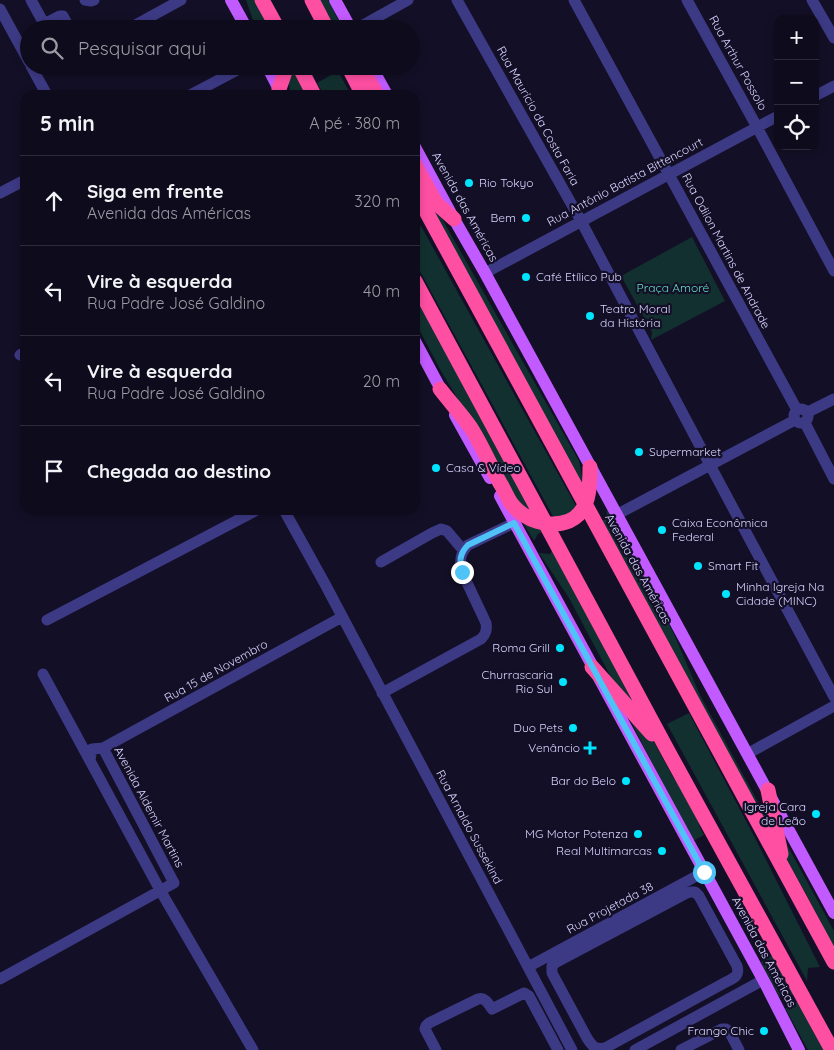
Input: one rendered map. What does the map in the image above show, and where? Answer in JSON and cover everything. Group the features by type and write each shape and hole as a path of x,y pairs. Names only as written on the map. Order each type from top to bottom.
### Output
{"highway":[{"path":"262,0 273,20"},
{"path":"312,0 322,20"},
{"path":"281,90 285,75"},
{"path":"304,75 311,90"},
{"path":"353,75 360,90"},
{"path":"366,75 373,90"},
{"path":"420,174 436,203 454,218"},
{"name":"Avenida das Américas","path":"420,200 834,962"},
{"name":"Avenida das Américas","path":"420,290 832,1050"},
{"path":"440,389 471,428 511,502 531,519 546,524 562,523 574,518 585,504 590,487 590,467"},
{"path":"592,666 670,753"},
{"path":"768,790 785,870"}],"main road":[{"path":"231,0 242,20"},
{"path":"335,0 346,20"},
{"path":"272,75 279,90"},
{"path":"376,75 384,90"},
{"name":"Avenida das Américas","path":"420,156 768,790 834,914"},
{"name":"Avenida das Américas","path":"420,350 763,980 799,1050"}],"street":[{"path":"31,0 43,20"},
{"path":"85,0 94,0"},
{"path":"144,20 181,0"},
{"path":"372,20 408,0"},
{"name":"Rua Maurício da Costa Faria","path":"457,0 581,221 834,697"},
{"name":"Rua Odilon Martins de Andrade","path":"574,0 834,479"},
{"name":"Rua Arthur Possolo","path":"687,0 834,271"},
{"path":"812,0 834,38"},
{"path":"0,9 20,46"},
{"path":"54,20 60,16 63,16 65,20"},
{"path":"36,75 44,90"},
{"path":"199,90 228,75"},
{"path":"819,94 834,86"},
{"name":"Rua Antônio Batista Bittencourt","path":"485,272 774,118"},
{"path":"0,193 20,183"},
{"path":"616,515 834,398"},
{"path":"46,620 247,515"},
{"name":"Rua Arnaldo Sussekind","path":"287,515 572,1050"},
{"path":"382,693 481,639 485,635 486,623 462,572 460,556 468,545 514,523"},
{"path":"381,562 432,532 441,529 447,531 463,550"},
{"name":"Rua 15 de Novembro","path":"103,748 342,617"},
{"path":"43,674 160,890 253,1050"},
{"path":"747,754 834,706"},
{"name":"Avenida Aldemir Martins","path":"90,760 92,748 103,748 174,883 160,890"},
{"name":"Rua Projetada 38","path":"528,967 704,872"},
{"path":"0,979 160,890"},
{"path":"695,892 699,896 737,966 738,970 735,978 600,1050 592,1046 578,1021 552,973 552,966 687,893 695,892"},
{"path":"635,1050 763,980"},
{"path":"436,1050 426,1034 425,1029 429,1023 478,999 482,998 485,1000 492,1009 524,993 529,996 558,1050"},
{"path":"532,1003 543,997"},
{"path":"562,1030 578,1021"},
{"path":"682,1050 722,1029 729,1031 738,1050"}],"green space":[{"path":"246,0 258,0 268,20 253,20"},
{"path":"316,0 328,0 338,20 326,20"},
{"path":"297,75 305,90 290,90 288,76"},
{"path":"331,75 340,75 348,90 321,90 317,83"},
{"path":"420,180 579,461 583,481 582,490 420,193"},
{"path":"420,227 576,506 571,513 555,520 420,271"},
{"name":"Praça Amoré","path":"692,237 725,301 651,340 652,332 621,276"},
{"path":"420,300 538,517 516,500 494,459 441,371 420,331"},
{"path":"607,509 674,634 700,695 773,830 777,848 599,521 606,519"},
{"path":"522,521 545,530 538,534 534,541"},
{"path":"555,546 649,722 613,681 569,598 539,553 550,554"},
{"path":"621,703 654,742 673,777 698,814 700,828 704,835 693,841"},
{"path":"689,713 820,967 808,968 807,981 667,724"},
{"path":"785,841 834,931 834,952 820,920 787,859"},
{"path":"775,954 794,990 793,995 779,996 761,962"},
{"path":"796,1002 801,1002 826,1050 808,1050 785,1008 791,1007"}],"place":[{"name":"Rio Tokyo","path":"469,183"},
{"name":"Bem","path":"526,218"},
{"name":"Café Etílico Pub","path":"526,277"},
{"name":"Teatro Moral da História","path":"590,316"},
{"name":"Supermarket","path":"639,452"},
{"name":"Casa & Vídeo","path":"436,468"},
{"name":"Caixa Econômica Federal","path":"662,530"},
{"name":"Smart Fit","path":"698,566"},
{"name":"Minha Igreja Na Cidade (MINC)","path":"726,594"},
{"name":"Roma Grill","path":"560,648"},
{"name":"Churrascaria Rio Sul","path":"563,682"},
{"name":"Duo Pets","path":"573,728"},
{"name":"Venâncio","path":"590,748"},
{"name":"Bar do Belo","path":"626,781"},
{"name":"Igreja Cara de Leão","path":"816,814"},
{"name":"MG Motor Potenza","path":"638,834"},
{"name":"Real Multimarcas","path":"662,851"},
{"name":"Frango Chic","path":"764,1031"}],"route":[{"path":"462,572 460,556 468,545 514,523 704,872"}]}
